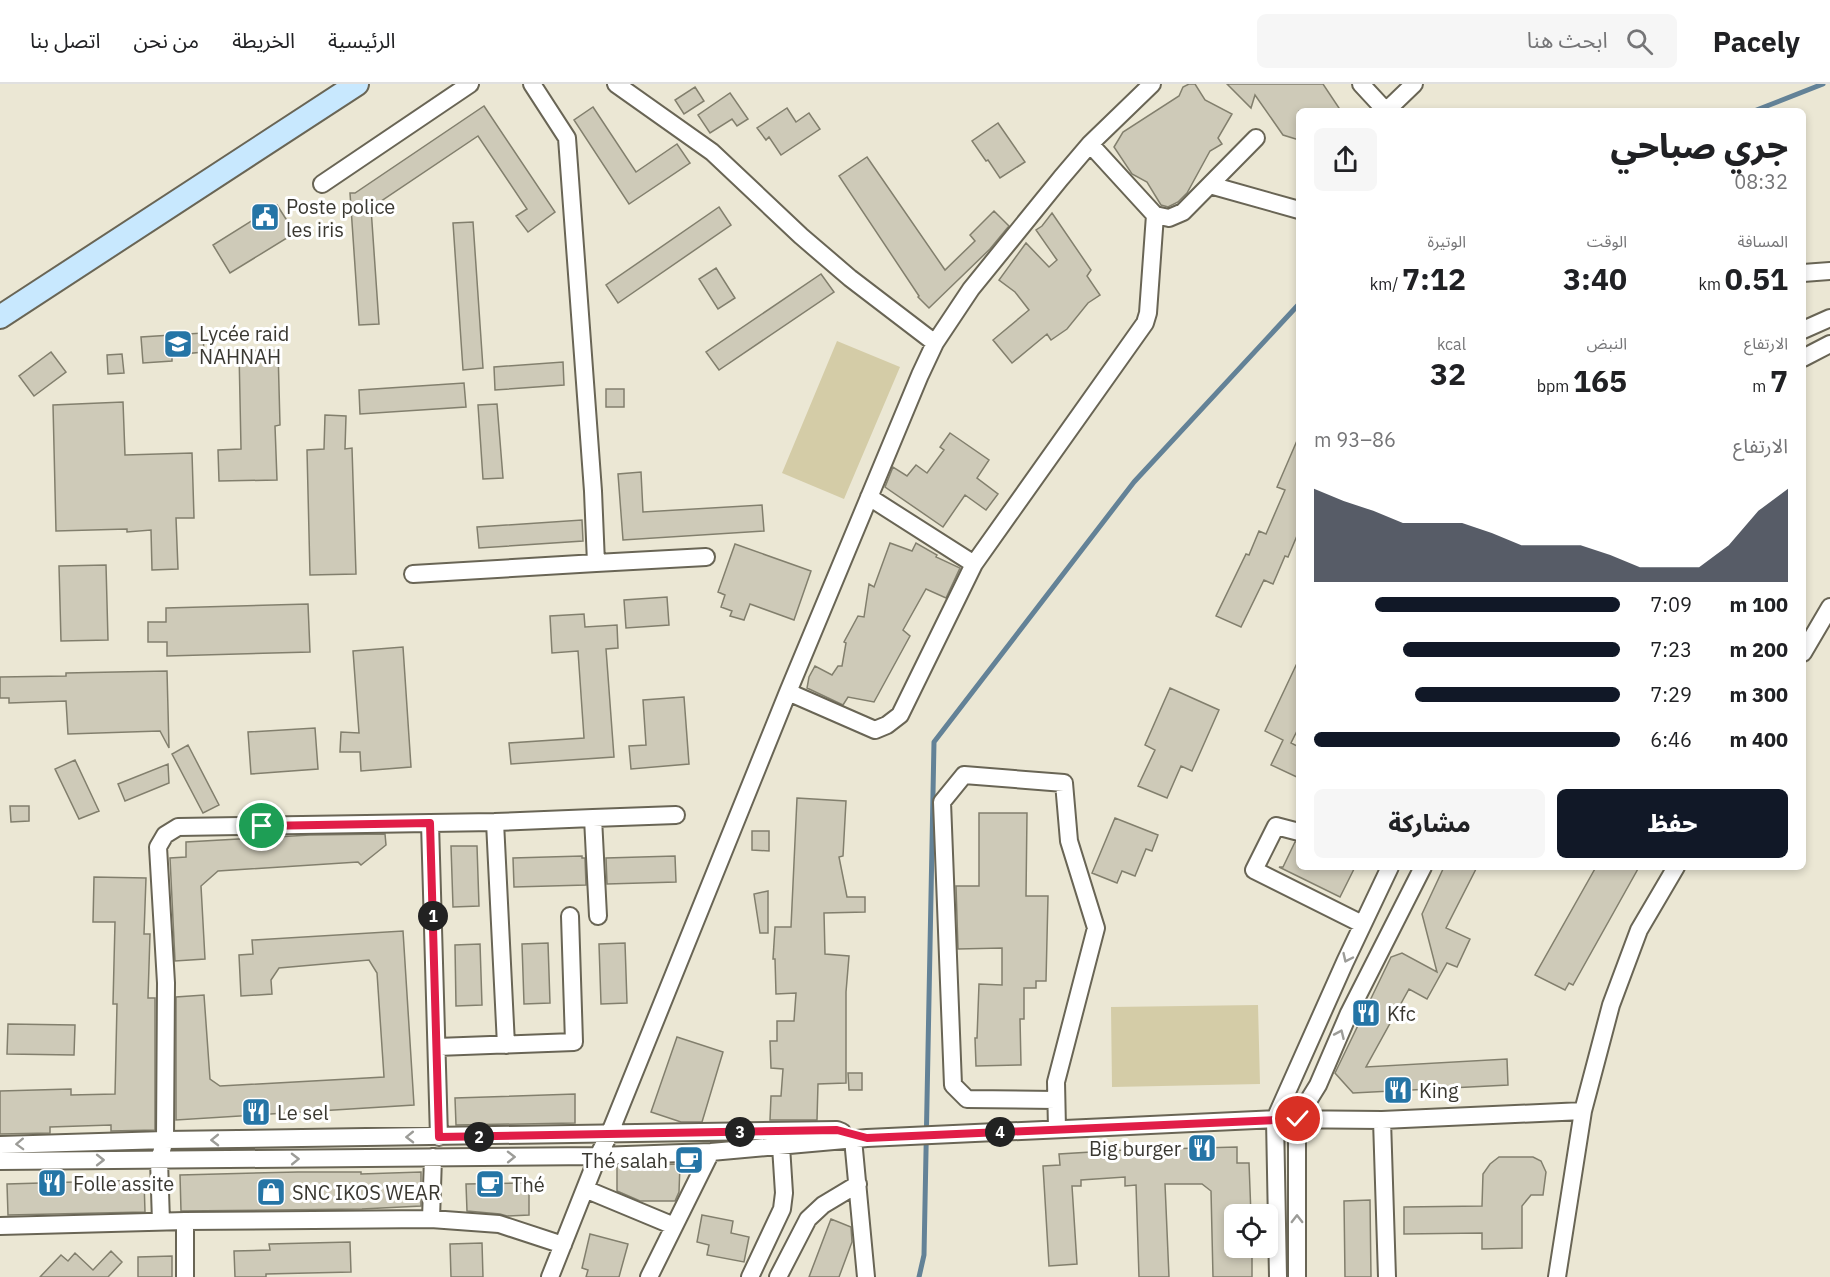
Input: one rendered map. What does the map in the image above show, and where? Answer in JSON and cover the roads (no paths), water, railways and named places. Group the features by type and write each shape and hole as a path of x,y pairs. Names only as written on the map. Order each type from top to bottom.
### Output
{"street":[{"path":"0,317 357,84"},
{"path":"322,184 470,84"},
{"path":"532,84 567,138 593,491 596,563"},
{"path":"616,84 712,152 801,236 850,278 935,343"},
{"path":"550,1277 788,692 935,343 971,289 1018,229 1090,144 1152,84"},
{"path":"1361,84 1383,108"},
{"path":"1389,108 1414,84"},
{"path":"1090,144 1155,215 1169,218 1183,212 1256,138"},
{"path":"1210,185 1296,209"},
{"path":"788,692 875,730 887,725 900,715 974,564 1144,323 1148,313 1155,215"},
{"path":"1806,273 1830,271"},
{"path":"1806,329 1830,318"},
{"path":"1806,356 1830,344"},
{"path":"869,497 974,564"},
{"path":"413,574 706,556"},
{"path":"1806,648 1830,607"},
{"path":"1056,1100 967,1099 953,1085 942,802 964,776 1064,783 1069,841 1096,928 1056,1082 1058,1129"},
{"path":"161,1222 159,1160 165,1140 166,983 158,847 165,835 178,827 495,822 676,815"},
{"path":"593,818 598,916"},
{"path":"495,822 506,1045"},
{"path":"430,823 439,1137"},
{"path":"1296,831 1276,826 1254,870 1362,924"},
{"path":"1278,1277 1275,1119 1389,870"},
{"path":"1297,1277 1298,1119 1318,1085 1349,1013 1421,870"},
{"path":"1557,1277 1583,1111 1611,1005 1639,930 1674,870"},
{"path":"436,1047 574,1042 570,916"},
{"path":"0,1161 598,1156 711,1152 860,1139 1275,1119 1382,1120 1583,1111"},
{"path":"1382,1120 1387,1277"},
{"path":"0,1145 165,1140 837,1130 860,1139"},
{"path":"860,1139 858,1184 866,1277"},
{"path":"750,1277 782,1209 784,1193 781,1146"},
{"path":"649,1277 711,1152"},
{"path":"431,1219 433,1157"},
{"path":"778,1277 808,1219 823,1205 858,1184"},
{"path":"585,1189 674,1226"},
{"path":"0,1226 185,1221 431,1219 499,1224 563,1245"},
{"path":"185,1221 185,1277"}],"waterway":[{"path":"1762,108 1823,84"},
{"path":"919,1277 924,1255 934,742 1134,482 1296,307"}],"place":[{"name":"Poste police les iris","path":"265,217"},
{"name":"Lycée raid NAHNAH","path":"178,344"},
{"name":"Kfc","path":"1366,1013"},
{"name":"King","path":"1398,1090"},
{"name":"Le sel","path":"256,1112"},
{"name":"Big burger","path":"1202,1148"},
{"name":"Thé salah","path":"689,1160"},
{"name":"Folle assite","path":"52,1183"},
{"name":"Thé","path":"490,1184"},
{"name":"SNC IKOS WEAR","path":"271,1192"}]}
